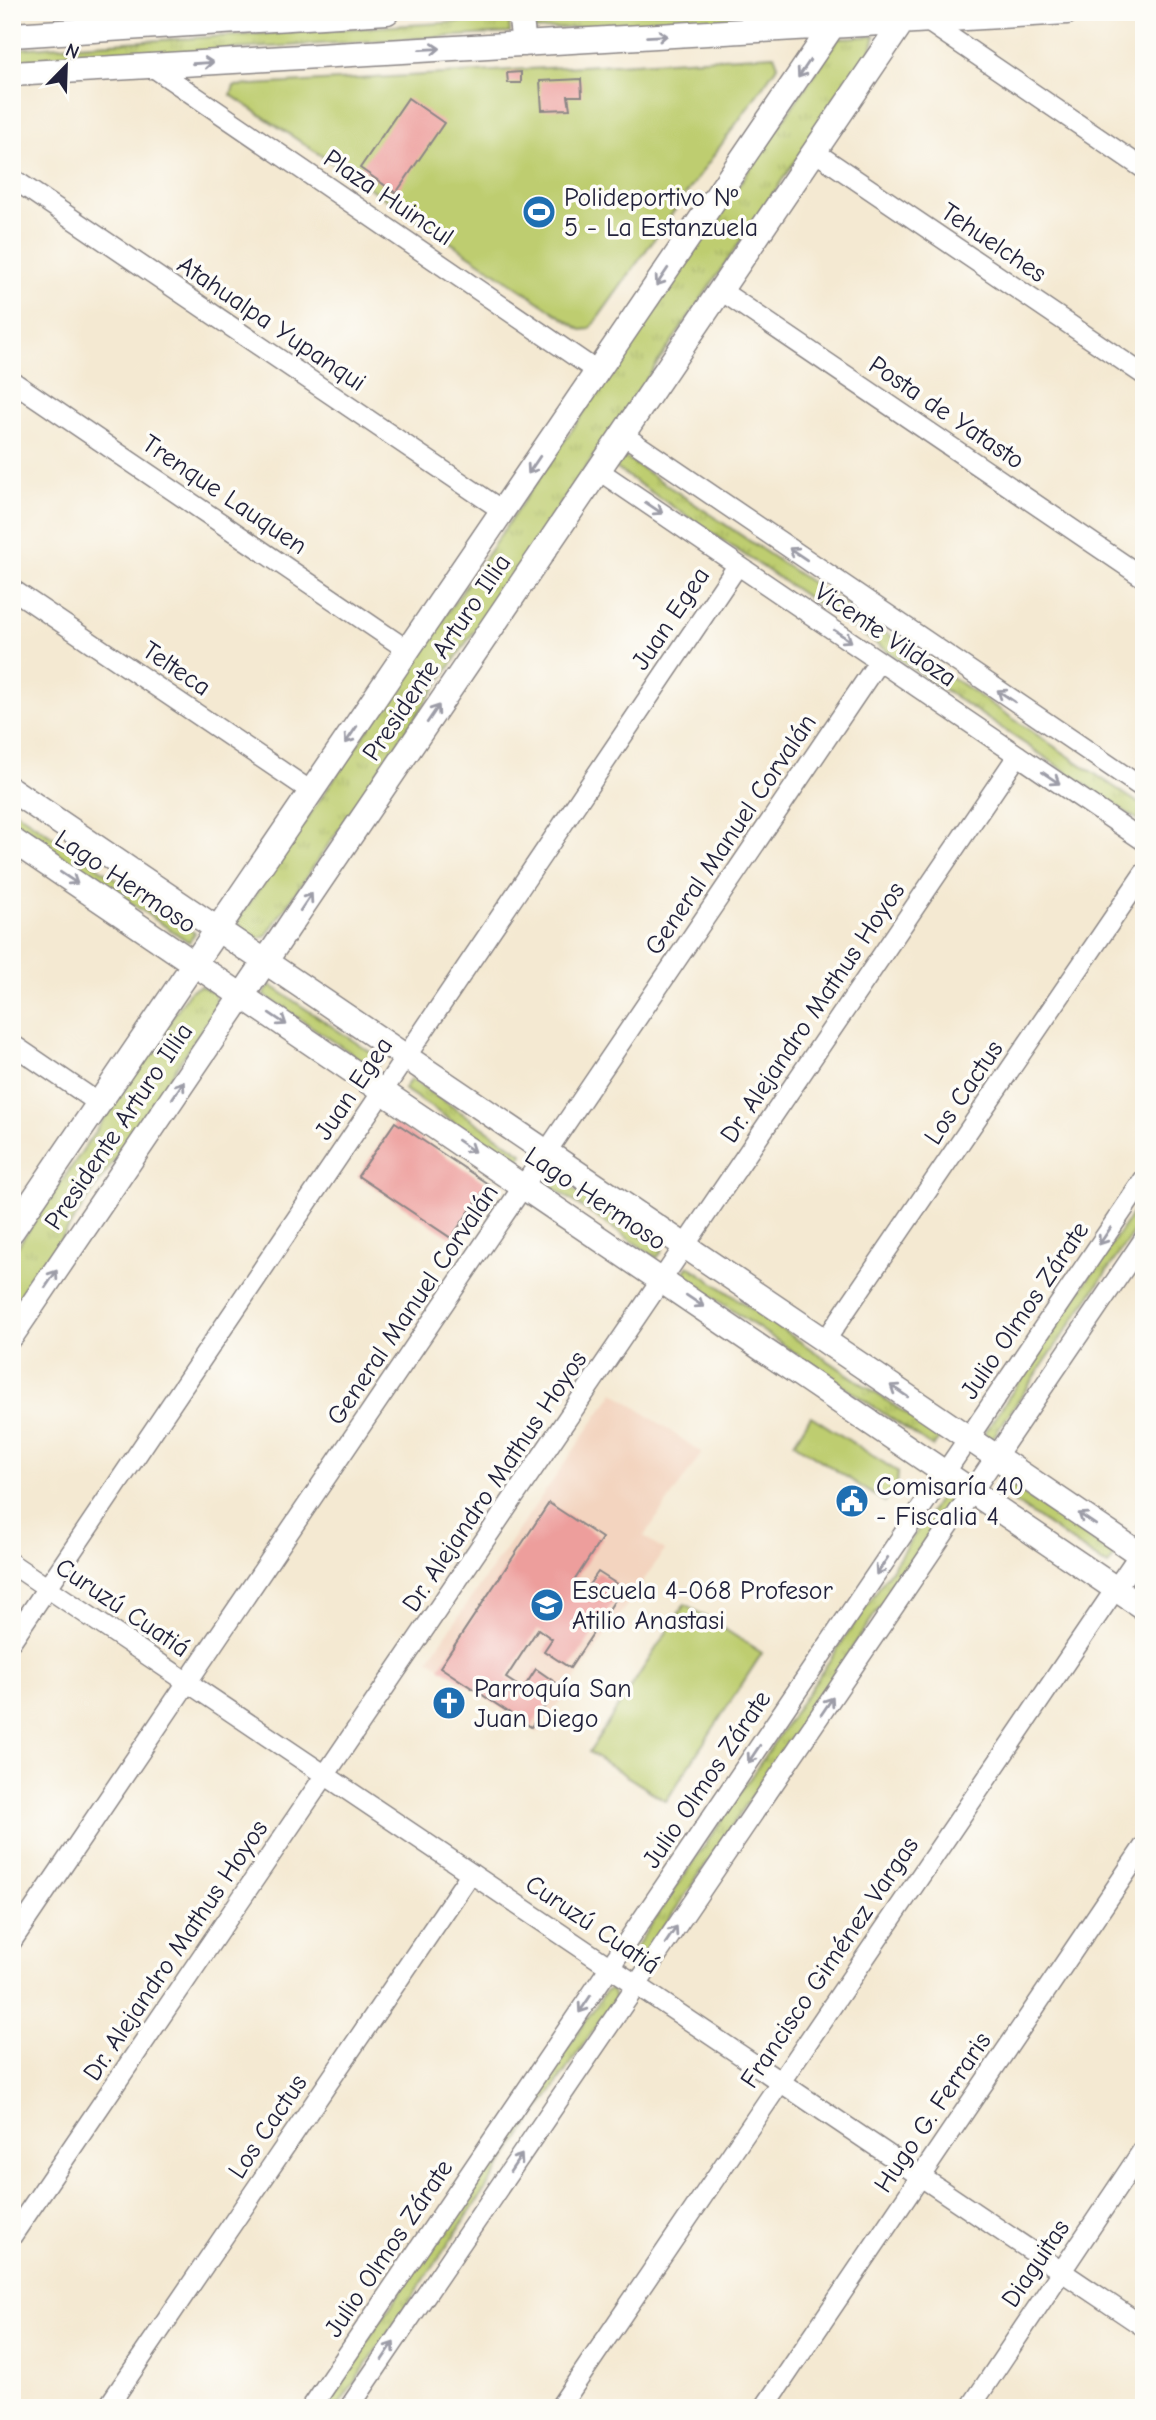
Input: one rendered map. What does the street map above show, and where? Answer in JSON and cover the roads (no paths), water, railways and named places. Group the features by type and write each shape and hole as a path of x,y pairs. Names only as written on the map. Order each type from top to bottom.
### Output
{"street":[{"path":"12,35 387,12"},
{"path":"520,12 524,44"},
{"path":"12,74 524,44 838,19 1067,12"},
{"path":"913,18 1144,169"},
{"name":"Presidente Arturo Illia","path":"12,1335 720,290 815,152 913,18"},
{"name":"Presidente Arturo Illia","path":"12,1231 838,19"},
{"name":"Plaza Huincul","path":"151,66 598,372"},
{"name":"Tehuelches","path":"815,152 1144,375"},
{"name":"Atahualpa Yupanqui","path":"12,177 503,511"},
{"name":"Posta de Yatasto","path":"720,290 1144,578"},
{"name":"Trenque Lauquen","path":"12,381 409,651"},
{"name":"Vicente Vildoza","path":"622,434 1144,789"},
{"name":"Vicente Vildoza","path":"598,470 1144,841"},
{"name":"Juan Egea","path":"12,1640 738,565"},
{"name":"Telteca","path":"12,589 312,792"},
{"name":"General Manuel Corvalán","path":"12,1941 878,660"},
{"name":"Dr. Alejandro Mathus Hoyos","path":"12,2236 1018,755"},
{"name":"Lago Hermoso","path":"12,790 996,1457 1142,1553"},
{"name":"Lago Hermoso","path":"12,840 663,1279 1144,1608"},
{"name":"Los Cactus","path":"825,1341 1144,873"},
{"path":"12,1044 100,1104"},
{"name":"Julio Olmos Zárate","path":"311,2408 1144,1179"},
{"path":"349,2408 1144,1239"},
{"name":"Francisco Giménez Vargas","path":"558,2408 1115,1588 1142,1553"},
{"name":"Curuzú Cuatiá","path":"12,1564 1144,2328"},
{"name":"Hugo G. Ferraris","path":"764,2408 1144,1846"},
{"name":"Los Cactus","path":"107,2408 471,1873"},
{"name":"Diaguitas","path":"970,2408 1144,2148"}],"place":[{"name":"Polideportivo Nº 5 - La Estanzuela","path":"539,212"},
{"name":"Comisaría 40 - Fiscalia 4","path":"852,1501"},
{"name":"Escuela 4-068 Profesor Atilio Anastasi","path":"547,1605"},
{"name":"Parroquía San Juan Diego","path":"449,1703"}]}
